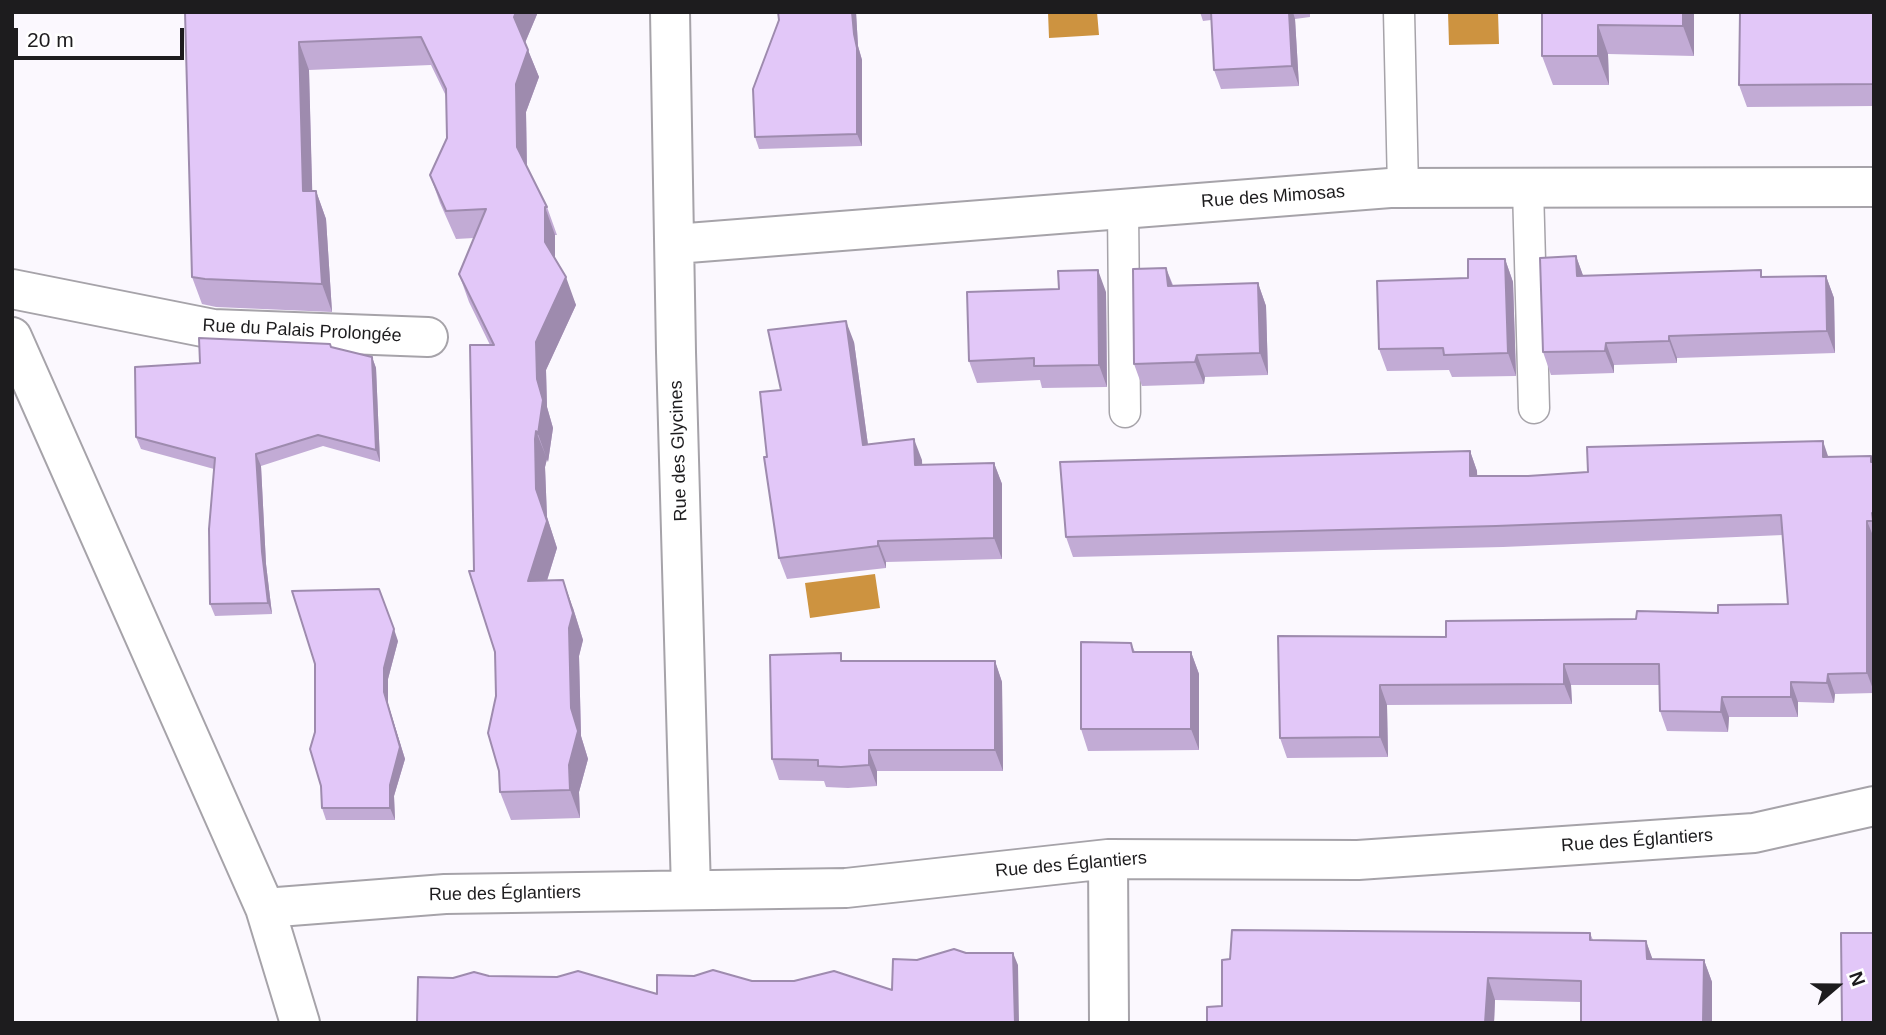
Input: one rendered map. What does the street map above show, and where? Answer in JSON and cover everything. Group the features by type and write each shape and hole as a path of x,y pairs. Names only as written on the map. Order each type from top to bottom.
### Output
{"street":[{"name":"Rue des Glycines","path":"670,12 691,890"},
{"name":"Rue des Mimosas","path":"675,244 1403,188 1874,187"},
{"name":"Rue du Palais Prolongée","path":"12,289 213,329 428,337"},
{"path":"12,337 265,908 300,1023"},
{"name":"Rue des Églantiers","path":"265,908 445,894 846,888 1108,859 1358,860 1754,834 1874,806"},
{"path":"1108,859 1109,1023"}],"lane":[{"path":"1399,12 1403,188"},
{"path":"1528,188 1534,408"},
{"path":"1123,209 1125,412"}],"shaded area":[{"path":"1048,12 1097,12 1099,35 1049,38"},
{"path":"1448,12 1498,12 1499,44 1449,45"},
{"path":"875,574 880,608 810,618 805,583"}],"building":[{"path":"185,12 516,12 514,17 528,50 516,84 517,147 547,207 545,242 566,277 536,342 537,379 543,400 535,439 536,489 547,521 528,581 563,580 573,613 569,628 571,708 578,731 569,765 570,790 500,792 499,771 488,733 496,696 495,652 469,571 474,571 470,345 494,345 459,274 486,209 446,211 430,175 447,138 446,89 421,37 299,42 303,191 316,191 322,284 205,279 192,277"},
{"path":"778,12 852,12 857,48 857,134 755,137 753,89 779,20"},
{"path":"1211,12 1289,12 1292,66 1214,70"},
{"path":"1542,12 1683,12 1683,26 1598,25 1598,56 1542,56"},
{"path":"1740,12 1874,12 1874,84 1739,85"},
{"path":"1576,256 1577,276 1761,270 1761,277 1826,276 1827,331 1669,336 1669,341 1606,343 1605,351 1543,352 1540,258"},
{"path":"1468,259 1505,259 1508,353 1444,355 1443,348 1379,349 1377,281 1468,278"},
{"path":"1166,268 1168,286 1258,283 1260,353 1197,355 1195,362 1134,364 1133,269"},
{"path":"1098,270 1099,365 1034,366 1034,358 969,361 967,292 1059,289 1058,271"},
{"path":"846,321 863,445 914,439 915,465 994,463 994,538 878,541 878,546 779,558 764,457 767,457 760,392 781,390 768,330"},
{"path":"199,338 330,344 331,347 372,357 376,450 318,435 256,454 268,603 210,604 209,529 215,458 136,437 135,367 200,363"},
{"path":"1823,441 1823,457 1871,456 1871,462 1874,462 1874,513 1873,521 1867,521 1867,673 1828,674 1827,683 1791,682 1791,697 1722,697 1721,712 1660,711 1659,664 1564,664 1564,684 1380,685 1380,737 1280,738 1278,636 1446,637 1446,621 1636,619 1637,611 1718,613 1718,605 1788,604 1781,515 1496,526 1066,537 1060,462 1470,451 1470,476 1528,476 1588,472 1587,447"},
{"path":"379,589 394,629 384,668 384,692 400,747 390,785 390,808 322,808 321,786 310,749 315,732 315,664 292,591"},
{"path":"1081,642 1131,643 1133,652 1191,652 1191,729 1081,729"},
{"path":"841,653 841,661 995,661 995,750 869,750 869,765 841,767 818,766 818,760 772,759 770,655"},
{"path":"1232,930 1590,933 1590,940 1646,941 1647,959 1704,960 1703,1023 1581,1023 1581,981 1488,978 1485,1023 1207,1023 1207,1007 1222,1006 1222,960 1230,959"},
{"path":"1841,933 1874,933 1874,1023 1842,1023"},
{"path":"954,949 966,953 1013,953 1015,1023 417,1023 418,977 453,978 474,972 489,976 557,977 578,971 657,994 657,975 694,976 713,970 752,981 794,981 834,971 892,990 893,959 917,960"}]}
